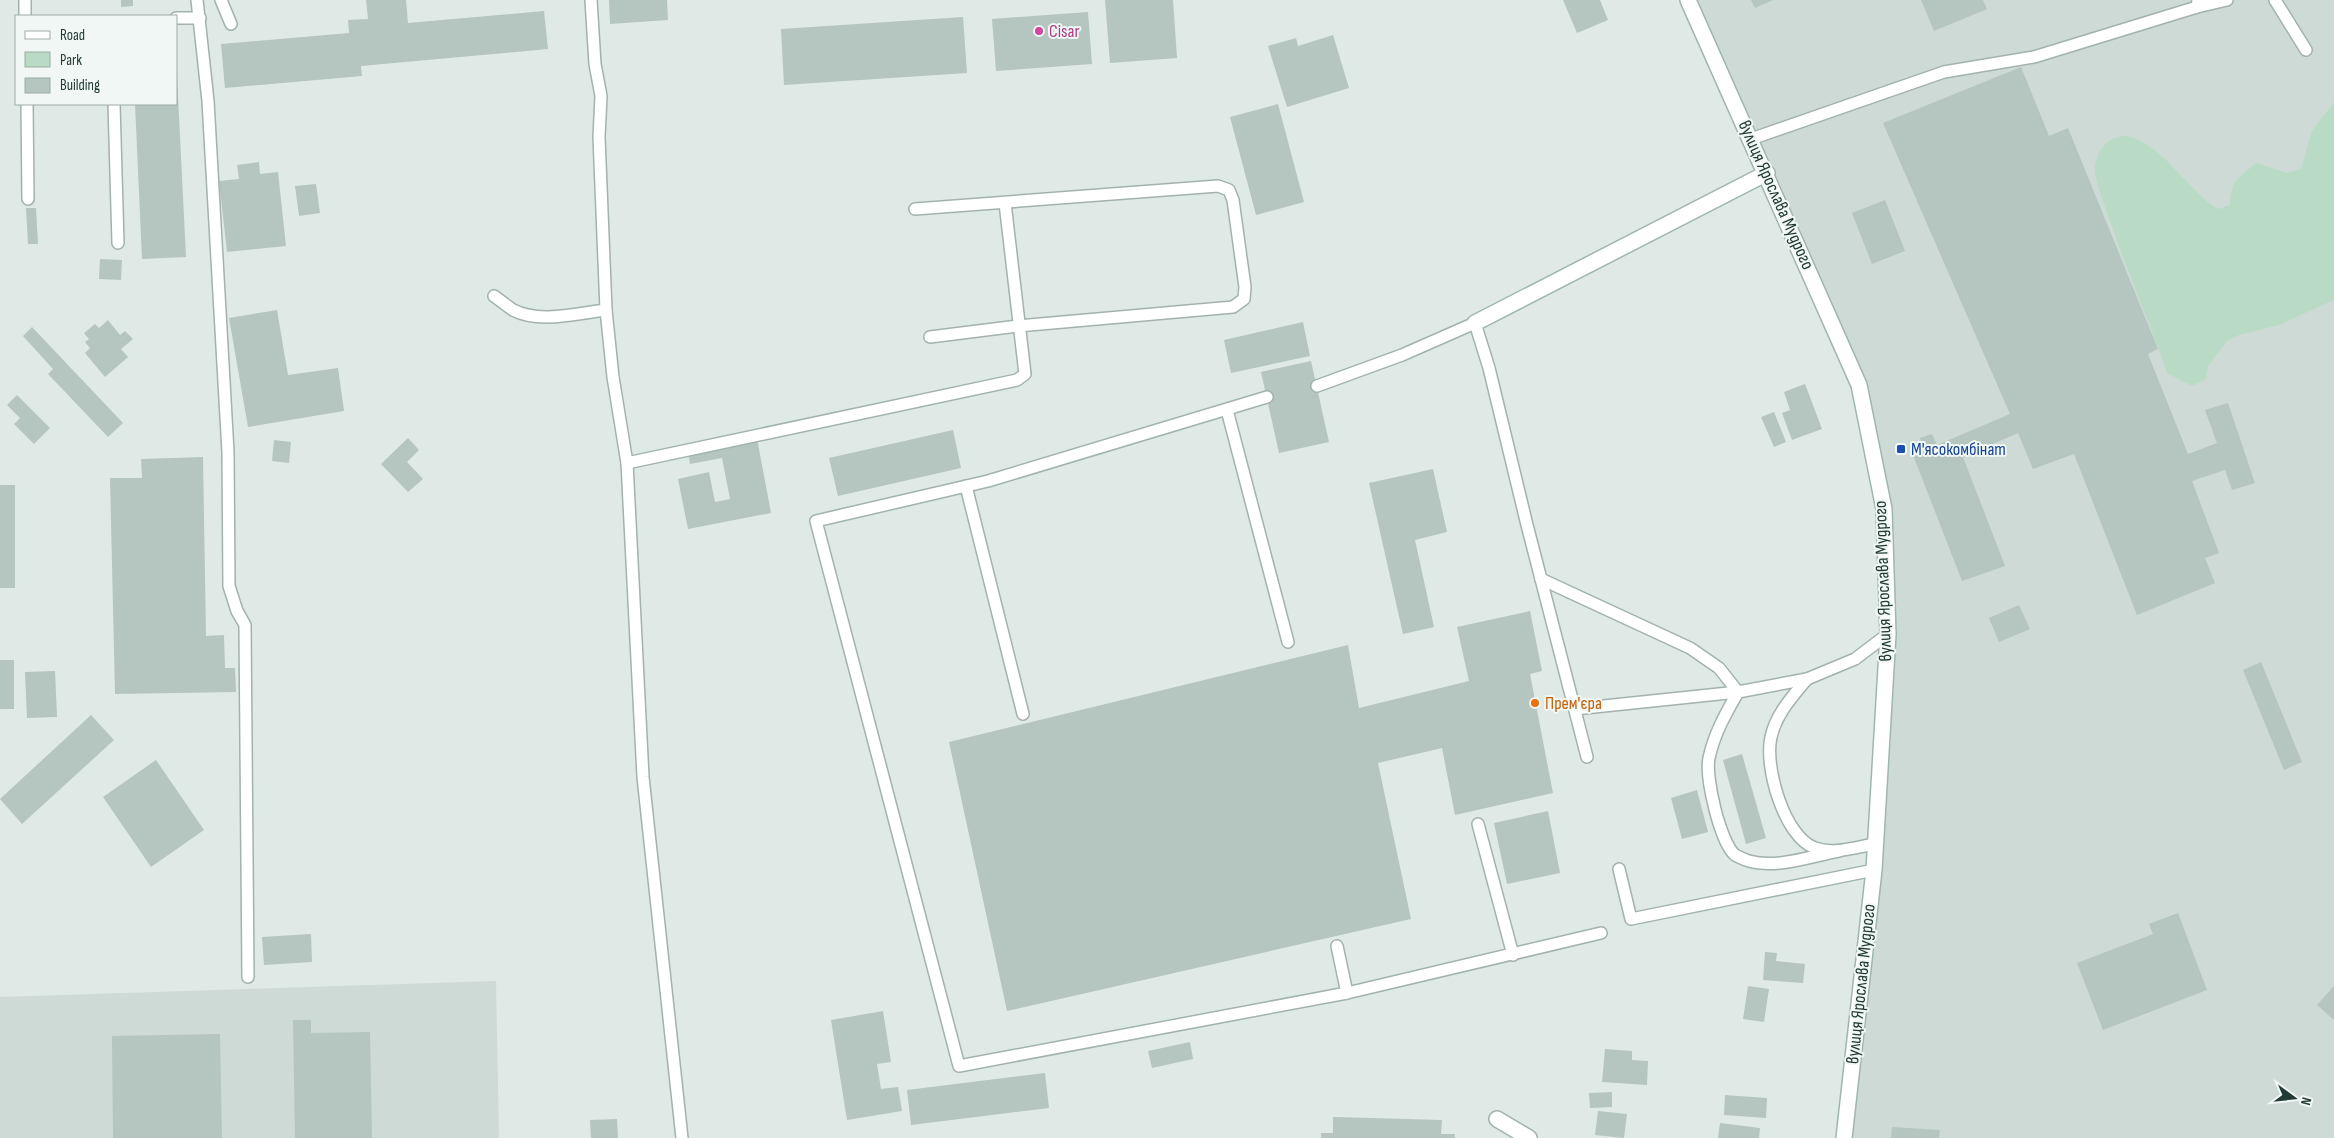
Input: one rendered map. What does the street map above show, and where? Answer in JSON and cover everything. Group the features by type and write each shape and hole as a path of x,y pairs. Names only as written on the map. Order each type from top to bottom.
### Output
{"main road":[{"name":"вулиця Ярослава Мудрого","path":"1688,0 1767,173 1859,385 1884,509 1888,634 1874,870 1844,1138"},
{"path":"1475,323 1767,173"},
{"path":"1497,1118 1529,1138"}],"lane":[{"path":"25,0 25,15"},
{"path":"197,0 208,110 228,452 229,586 236,612 245,625 248,978"},
{"path":"221,0 231,24"},
{"path":"591,0 595,64 601,96 599,137 606,310 613,377 627,463 643,776 682,1138"},
{"path":"1751,139 1944,72 2034,57 2198,3 2227,0"},
{"path":"2275,0 2306,50"},
{"path":"178,18 200,18"},
{"path":"26,105 28,199"},
{"path":"114,105 118,243"},
{"path":"915,209 1218,186 1229,190 1233,200 1245,287 1244,299 1233,307 1018,326 930,336"},
{"path":"627,463 1017,380 1025,374 1005,203"},
{"path":"494,296 515,311 536,316 558,316 606,310"},
{"path":"1317,386 1402,355 1475,323 1489,368 1541,579 1588,758"},
{"path":"1267,397 966,486 816,521 959,1066 1347,992 1600,933"},
{"path":"1227,410 1288,642"},
{"path":"966,486 1024,714"},
{"path":"1541,579 1690,648 1719,668 1738,692"},
{"path":"1575,709 1738,692 1807,679 1854,659 1888,634"},
{"path":"1807,679 1783,707 1770,737 1770,768 1778,799 1796,834 1814,848 1839,851"},
{"path":"1738,692 1715,735 1708,760 1709,786 1720,828 1734,854 1748,861 1771,864 1875,844"},
{"path":"1478,824 1512,955"},
{"path":"1619,869 1631,919 1874,870"},
{"path":"1337,946 1347,992"}],"shaded area":[{"path":"1692,0 2334,0 2334,1138 1848,1138 1892,634 1861,381"},
{"path":"496,981 499,1138 0,1138 0,997"}],"green space":[{"path":"2334,102 2334,300 2279,325 2239,335 2227,341 2208,366 2206,379 2192,386 2167,373 2099,189 2095,170 2097,156 2105,144 2111,140 2117,137 2131,137 2144,143 2166,160 2196,191 2218,209 2230,205 2234,184 2257,163 2287,173 2301,169 2312,131"}],"building":[{"path":"121,0 133,0 133,6 121,7"},
{"path":"366,0 406,0 408,23 544,11 548,49 361,66 362,76 225,88 221,44 349,33 348,20 368,19"},
{"path":"609,0 667,0 668,20 610,24"},
{"path":"1105,0 1173,0 1177,58 1110,63"},
{"path":"1563,0 1600,0 1608,20 1577,33"},
{"path":"1751,0 1773,0 1755,8"},
{"path":"1921,0 1983,0 1987,9 1934,31"},
{"path":"1088,12 1092,64 996,71 992,19"},
{"path":"963,17 967,73 784,85 781,29"},
{"path":"1333,35 1349,88 1287,107 1268,46 1296,38 1298,46"},
{"path":"2021,67 2049,136 2068,128 2158,349 2148,354 2188,454 2217,443 2205,410 2228,403 2255,483 2232,490 2225,470 2192,481 2219,553 2205,558 2215,583 2137,615 2074,454 2033,469 2018,433 1963,457 2005,566 1962,581 1913,455 1924,451 1920,438 1932,434 1937,445 2010,414 1883,123"},
{"path":"178,96 186,257 142,259 135,105 178,105"},
{"path":"1278,104 1304,202 1256,215 1230,117"},
{"path":"259,162 260,174 278,172 286,246 227,252 219,181 239,179 237,165"},
{"path":"316,184 320,213 299,216 295,186"},
{"path":"1885,200 1905,251 1872,264 1852,213"},
{"path":"26,208 36,208 38,244 28,244"},
{"path":"100,259 122,260 121,280 99,279"},
{"path":"277,310 288,375 338,368 344,411 248,427 229,318"},
{"path":"108,320 120,335 125,331 133,339 121,349 128,357 105,377 85,353 90,348 85,342 89,339 84,333 95,324 99,328"},
{"path":"1303,322 1310,356 1231,373 1224,340"},
{"path":"32,327 123,423 108,437 48,374 53,369 23,336"},
{"path":"1311,361 1329,442 1279,453 1261,372"},
{"path":"1805,384 1822,429 1792,440 1782,413 1790,410 1784,392"},
{"path":"17,395 50,428 34,444 14,424 20,418 7,405"},
{"path":"1774,412 1786,442 1774,447 1761,417"},
{"path":"953,430 961,468 838,496 829,458"},
{"path":"756,433 771,513 688,529 678,479 709,472 715,502 730,499 722,458 690,464 687,446"},
{"path":"408,438 419,450 407,462 423,479 408,492 381,464"},
{"path":"274,440 291,442 289,463 272,461"},
{"path":"203,457 206,636 224,635 225,668 235,668 236,692 115,694 110,478 142,478 141,459"},
{"path":"1433,469 1447,532 1415,540 1434,627 1403,634 1369,483"},
{"path":"0,485 15,485 15,588 0,588"},
{"path":"2019,605 2030,629 1999,642 1989,618"},
{"path":"1530,611 1542,671 1530,674 1553,793 1455,815 1442,748 1378,763 1411,919 1007,1011 949,742 1348,645 1359,708 1469,681 1457,627"},
{"path":"0,660 14,660 14,709 0,709"},
{"path":"2261,662 2302,762 2284,770 2243,670"},
{"path":"55,671 57,717 27,718 25,672"},
{"path":"91,715 114,740 22,824 0,799"},
{"path":"1742,754 1766,838 1746,844 1723,760"},
{"path":"156,760 204,830 151,867 103,797"},
{"path":"1697,790 1708,832 1682,839 1671,798"},
{"path":"1548,811 1560,873 1507,884 1494,823"},
{"path":"2178,913 2207,990 2103,1030 2077,963 2153,934 2149,924"},
{"path":"311,934 312,962 264,965 262,937"},
{"path":"1765,952 1777,953 1776,961 1805,964 1803,983 1763,980"},
{"path":"1748,986 1769,989 1764,1022 1743,1019"},
{"path":"2334,986 2334,1020 2317,1005"},
{"path":"883,1011 891,1062 877,1064 881,1089 898,1087 902,1111 847,1120 831,1020"},
{"path":"293,1020 311,1020 311,1033 370,1032 372,1138 295,1138"},
{"path":"220,1034 222,1138 113,1138 112,1036"},
{"path":"1190,1042 1193,1059 1152,1068 1148,1051"},
{"path":"1605,1049 1632,1051 1632,1060 1648,1061 1647,1085 1602,1082"},
{"path":"1045,1073 1049,1108 911,1125 907,1090"},
{"path":"1612,1092 1612,1107 1590,1108 1589,1093"},
{"path":"1725,1095 1767,1098 1766,1118 1724,1115"},
{"path":"1598,1111 1627,1114 1624,1138 1595,1135"},
{"path":"1333,1117 1442,1120 1441,1134 1455,1134 1455,1138 1321,1138 1321,1133 1333,1133"},
{"path":"617,1119 618,1138 591,1138 590,1120"},
{"path":"1720,1123 1760,1128 1759,1138 1718,1138"},
{"path":"1892,1127 1940,1130 1939,1138 1891,1138"}],"place":[{"name":"Cisar","path":"1039,31"},
{"name":"М'ясокомбінат","path":"1901,449"},
{"name":"Прем'єра","path":"1535,703"}]}
